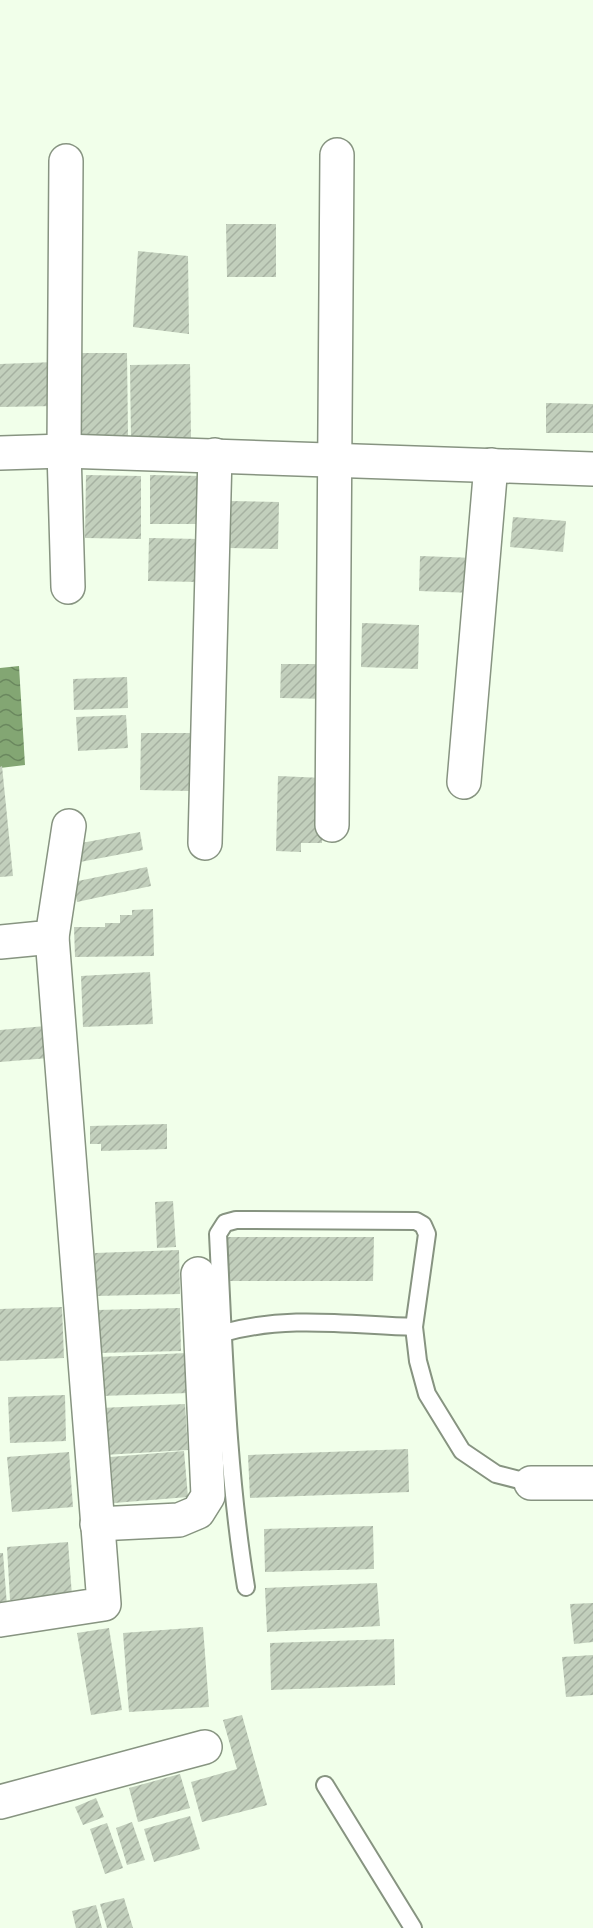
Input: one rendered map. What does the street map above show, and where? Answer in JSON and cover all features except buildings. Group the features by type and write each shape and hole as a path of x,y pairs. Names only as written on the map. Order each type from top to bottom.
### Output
{"street":[{"path":"332,825 337,460 337,155"},
{"path":"66,161 64,451 68,586"},
{"path":"0,453 64,451 593,468"},
{"path":"205,843 215,455"},
{"path":"464,782 491,465"},
{"path":"0,1620 104,1604 52,937 69,826"},
{"path":"0,942 52,937"},
{"path":"97,1524 179,1520 198,1512 208,1496 198,1274"},
{"path":"531,1483 593,1483"},
{"path":"0,1802 206,1747"}],"lane":[{"path":"246,1587 234,1515 223,1333 218,1234 225,1223 236,1220 416,1221 423,1225 427,1234 414,1327 418,1361 427,1394 462,1451 496,1474 531,1483"},
{"path":"223,1333 275,1322 330,1322 414,1327"},
{"path":"325,1785 413,1928"}],"water":[{"path":"19,666 25,765 0,768 0,668"}]}
